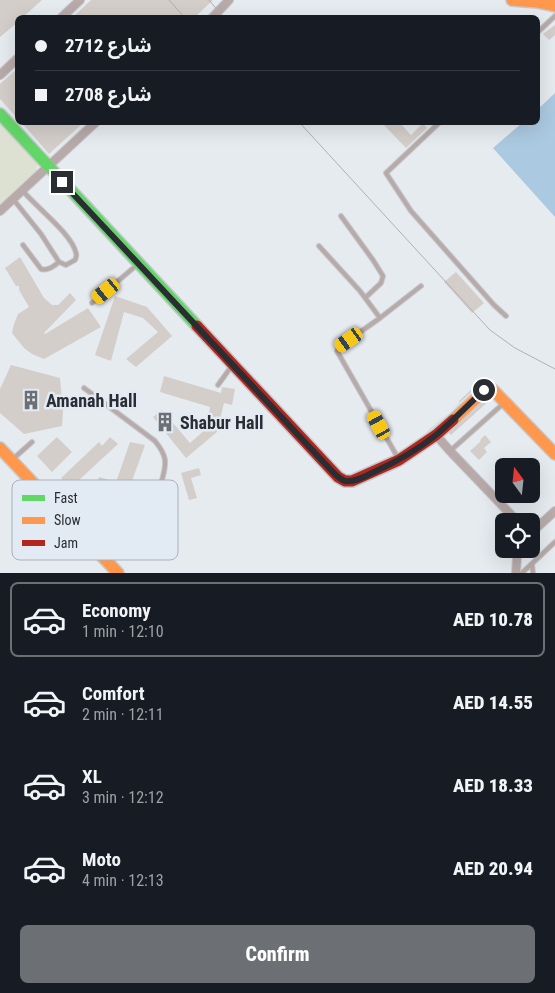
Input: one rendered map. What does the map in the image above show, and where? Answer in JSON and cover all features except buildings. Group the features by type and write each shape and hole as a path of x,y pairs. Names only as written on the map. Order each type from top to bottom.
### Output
{"street":[{"path":"65,15 80,0"},
{"path":"215,15 229,0"},
{"path":"512,0 555,6"},
{"path":"0,74 15,61"},
{"path":"0,114 338,477 345,481 352,481 399,460 436,434 487,389 493,390 555,454"},
{"path":"0,211 93,125"},
{"path":"436,434 509,513"},
{"path":"0,448 31,480"},
{"path":"540,525 555,511"},
{"path":"516,573 517,558"},
{"path":"106,560 118,573"}],"lane":[{"path":"540,30 555,16"},
{"path":"437,125 386,173 411,211 494,305 506,316"},
{"path":"13,199 41,234 60,262 66,265 75,260 77,254 73,245 22,190"},
{"path":"341,216 383,276 381,283 365,298"},
{"path":"23,244 41,269 53,267 60,262"},
{"path":"319,246 380,318"},
{"path":"92,303 138,264"},
{"path":"399,460 337,352 339,347 421,286"},
{"path":"218,385 233,365"},
{"path":"84,388 155,441 164,453 166,460 162,480"},
{"path":"450,451 505,402"},
{"path":"12,460 32,442"},
{"path":"522,573 555,542"},
{"path":"532,564 533,573"}],"green space":[{"path":"0,118 38,161 36,171 0,205"}],"water":[{"path":"555,93 555,217 493,148 520,125 540,125 540,107"}],"tram line":[{"path":"169,0 182,15"},
{"path":"209,0 222,15"},
{"path":"302,125 490,330 515,348 555,369"}],"traffic: fast":[{"path":"0,114 197,326"}],"traffic: slow":[{"path":"512,0 555,6"},
{"path":"453,420 484,391 493,390 555,454"},
{"path":"0,448 30,480"},
{"path":"106,560 118,573"}],"traffic: jam":[{"path":"197,326 338,477 345,481 352,481 399,460 436,435 453,420"}],"place":[{"name":"Amanah Hall","path":"31,400"},
{"name":"Shabur Hall","path":"165,422"}],"route":[{"path":"62,182 330,469 345,481 352,481 367,476 399,460 422,445 484,390"}]}
